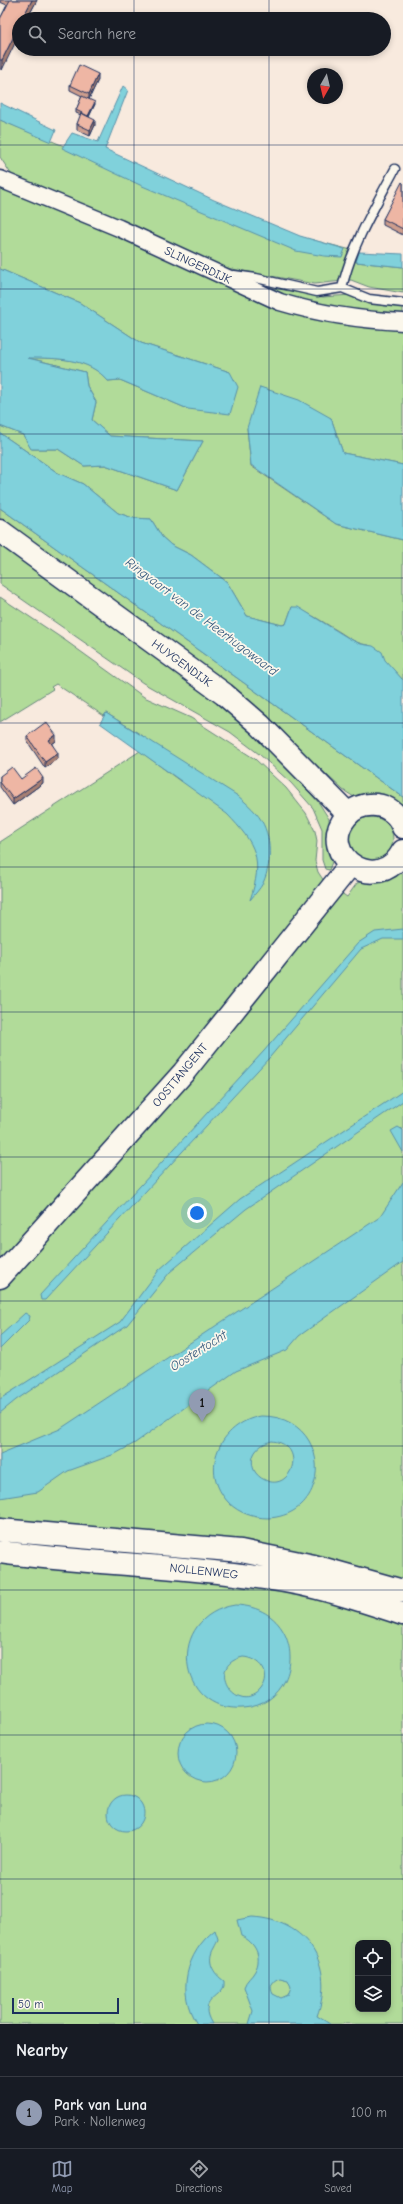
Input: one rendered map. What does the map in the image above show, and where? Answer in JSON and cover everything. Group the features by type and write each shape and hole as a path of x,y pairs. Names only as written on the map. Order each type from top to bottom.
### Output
{"main road":[{"name":"HUYGENDIJK","path":"0,531 224,694 265,730 348,814"},
{"path":"403,827 395,814 377,805 366,805 357,808 348,814 338,830 338,840 344,858 350,865 367,872 384,870 398,859 403,851"},
{"name":"OOSTTANGENT","path":"0,1277 41,1234 184,1072 350,865"},
{"name":"NOLLENWEG","path":"0,1530 241,1551 314,1566 403,1591"},
{"name":"NOLLENWEG","path":"0,1552 80,1561 182,1568 272,1579 336,1593 403,1614"}],"street":[{"name":"SLINGERDIJK","path":"0,179 119,228 280,302 304,310 348,318 403,322"}],"lane":[{"path":"342,288 347,264 361,231 395,169"},
{"path":"216,273 256,278 317,292 342,288 369,299 403,303"}],"green space":[{"path":"0,120 266,228 359,252 356,262 403,267 403,293 369,287 351,280 315,284 221,267 13,177 0,157"},
{"path":"0,184 151,249 271,307 295,315 323,321 403,328 403,465 343,453 331,418 247,428 251,466 336,524 403,540 403,680 369,645 354,641 302,611 292,607 286,624 282,625 247,616 227,582 191,555 171,545 162,537 151,519 133,518 118,513 83,484 58,473 0,433 0,426 23,435 32,449 58,449 84,466 105,465 177,490 203,441 110,436 92,420 96,402 87,386 85,372 25,357 70,360 81,363 100,373 108,381 120,380 188,409 230,372 141,343 80,303 0,269"},
{"path":"262,286 323,297 350,295 369,303 403,307 403,314 325,307 299,300"},
{"path":"0,508 403,797 403,813 354,797 343,790 283,734 0,524"},
{"path":"0,543 206,690 275,753 319,803 329,819 333,859 329,870 325,869 322,860 322,829 313,808 291,783 259,754 230,732 143,683 0,584"},
{"path":"0,597 66,641 144,697 191,718 255,759 286,788 306,813 315,831 317,841 315,861 318,872 324,881 347,897 357,883 403,873 403,2024 0,2024 0,842 140,751 180,781 143,736 106,713 104,716 56,684 51,687 53,689 0,722"},
{"path":"371,817 383,821 389,827 393,839 389,851 383,857 371,861 359,857 353,851 349,839 353,827 359,821"}],"water":[{"path":"123,86 128,90 105,149 214,200 300,236 345,249 342,257 324,256 296,251 140,185 62,148 72,133 98,142"},
{"path":"0,103 56,130 51,142 0,120"},
{"path":"359,252 403,254 403,267 356,262"},
{"path":"0,269 80,303 141,343 230,372 238,387 230,414 188,409 120,380 108,381 92,368 72,361 50,358 28,358 85,372 87,386 96,402 92,420 110,436 203,441 177,490 105,465 84,466 58,449 31,449 23,435 0,426"},
{"path":"260,387 299,400 331,418 343,453 403,465 403,540 336,524 251,465 247,428"},
{"name":"Ringvaart van de Heerhugowaard","path":"0,433 58,473 83,484 118,513 133,518 151,519 162,537 171,545 191,555 227,582 247,616 282,625 286,624 292,607 298,607 350,639 361,644 373,646 382,652 385,660 403,680 403,797 0,508"},
{"path":"106,713 238,796 256,813 265,828 268,837 269,856 263,883 250,900 254,886 257,863 255,853 245,834 227,814 100,723"},
{"path":"403,929 403,939 383,939 361,949 270,1057 45,1300 41,1300 40,1295 264,1051 358,943 375,932"},
{"path":"403,1091 403,1101 246,1209 170,1272 127,1325 16,1400 0,1413 0,1399 120,1322 159,1270 240,1199"},
{"path":"398,1127 403,1130 403,1152 391,1131"},
{"name":"Oostertocht","path":"403,1182 403,1262 299,1336 287,1350 236,1371 135,1443 115,1454 68,1471 38,1492 0,1498 0,1454 60,1429 380,1217"},
{"path":"25,1313 30,1316 29,1320 0,1349 0,1336"},
{"path":"261,1416 284,1420 301,1431 312,1447 316,1466 314,1484 305,1501 290,1513 268,1518 247,1514 233,1507 220,1490 215,1477 215,1463 218,1450 225,1438 234,1428 247,1420","holes":["272,1441 283,1444 290,1450 293,1458 289,1474 283,1480 275,1482 265,1480 258,1476 254,1470 252,1460 256,1451 267,1442"]},
{"path":"235,1605 259,1610 276,1621 286,1637 290,1656 287,1674 279,1690 264,1703 243,1708 221,1705 204,1696 193,1681 188,1662 189,1644 197,1626 212,1613","holes":["243,1657 249,1658 259,1664 265,1673 266,1678 261,1689 252,1696 243,1698 235,1694 228,1687 225,1679 225,1670 231,1662"]},
{"path":"207,1724 218,1726 231,1737 234,1742 236,1753 234,1764 223,1777 218,1780 207,1782 196,1780 183,1769 180,1764 178,1753 180,1742 191,1729 196,1726"},
{"path":"130,1795 139,1800 143,1806 143,1820 139,1826 130,1831 122,1831 113,1826 109,1820 108,1809 113,1800 119,1796"},
{"path":"252,1917 271,1920 288,1927 302,1936 312,1948 319,1963 323,1979 322,1997 317,2016 330,2024 249,2024 253,2011 244,1987 255,1971 258,1955 254,1946 241,1936 237,1920","holes":["280,1978 288,1980 291,1987 288,1995 281,1998 273,1994 271,1986 275,1980"]},
{"path":"215,1930 218,1939 212,1953 211,1962 214,1970 224,1981 224,1986 208,2005 208,2016 212,2024 197,2024 187,1999 187,1974 191,1961 197,1950 205,1939"}],"building":[{"path":"10,0 32,0 26,12 12,12 12,40 2,60 0,60 0,19"},
{"path":"79,65 98,74 89,94 70,85"},
{"path":"82,96 95,102 88,116 76,110"},
{"path":"81,113 95,120 90,130 77,124"},
{"path":"402,182 403,183 403,229 383,219"},
{"path":"46,722 56,735 49,740 58,753 45,762 27,736"},
{"path":"12,767 21,779 36,768 43,778 13,799 0,782 0,776"}],"place":[{"name":"Park van Luna","path":"202,1422"}]}
